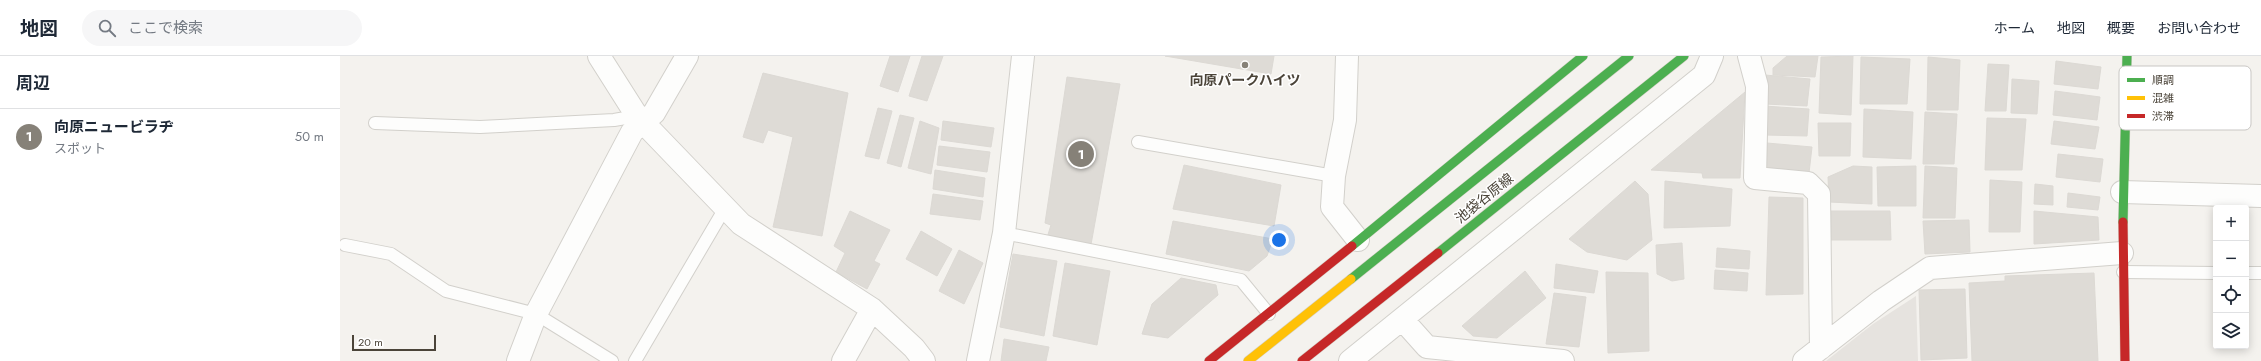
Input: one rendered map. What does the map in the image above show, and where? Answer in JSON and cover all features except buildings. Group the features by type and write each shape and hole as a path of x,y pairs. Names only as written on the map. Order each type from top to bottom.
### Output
{"main road":[{"path":"1209,361 1269,314 1583,56"},
{"name":"池袋谷原線","path":"1248,361 1629,56"},
{"name":"池袋谷原線","path":"1302,361 1684,56"},
{"path":"2127,56 2127,66"},
{"path":"2124,130 2122,192 2122,263 2125,361"}],"street":[{"path":"599,56 640,119 740,224 872,309 914,348 924,361"},
{"path":"518,361 536,314 632,132 640,119 654,113 687,56"},
{"path":"1347,56 1345,120 1334,176 1332,207 1358,240"},
{"path":"1350,361 1704,75 1712,56"},
{"path":"1748,56 1757,86 1755,178 1808,183 1819,194 1822,348"},
{"path":"978,361 1004,233 1021,57"},
{"path":"2122,192 2261,196"},
{"path":"1804,361 1881,301 1930,268 2122,263"},
{"path":"843,361 872,309"},
{"path":"1402,319 1427,347 1563,361"}],"lane":[{"path":"375,123 480,127 640,119"},
{"path":"1138,142 1334,176"},
{"path":"635,361 724,208"},
{"path":"1004,233 1241,280 1269,314"},
{"path":"344,245 391,254 446,291 536,314 612,361"},
{"path":"2122,263 2213,273"},
{"path":"2249,273 2261,273"}],"shaded area":[{"path":"1916,296 1918,361 1826,361 1873,324"}],"traffic: fast":[{"path":"1352,246 1583,56"},
{"path":"1351,279 1629,56"},
{"path":"1438,253 1684,56"},
{"path":"2127,56 2127,66"},
{"path":"2123,222 2125,130"}],"traffic: slow":[{"path":"1248,361 1351,279"}],"traffic: jam":[{"path":"2123,222 2125,361"},
{"path":"1209,361 1352,246"},
{"path":"1302,361 1438,253"}],"place":[{"name":"向原パークハイツ","path":"1245,65"},
{"name":"向原ニュービラヂ","path":"1081,154"}]}
